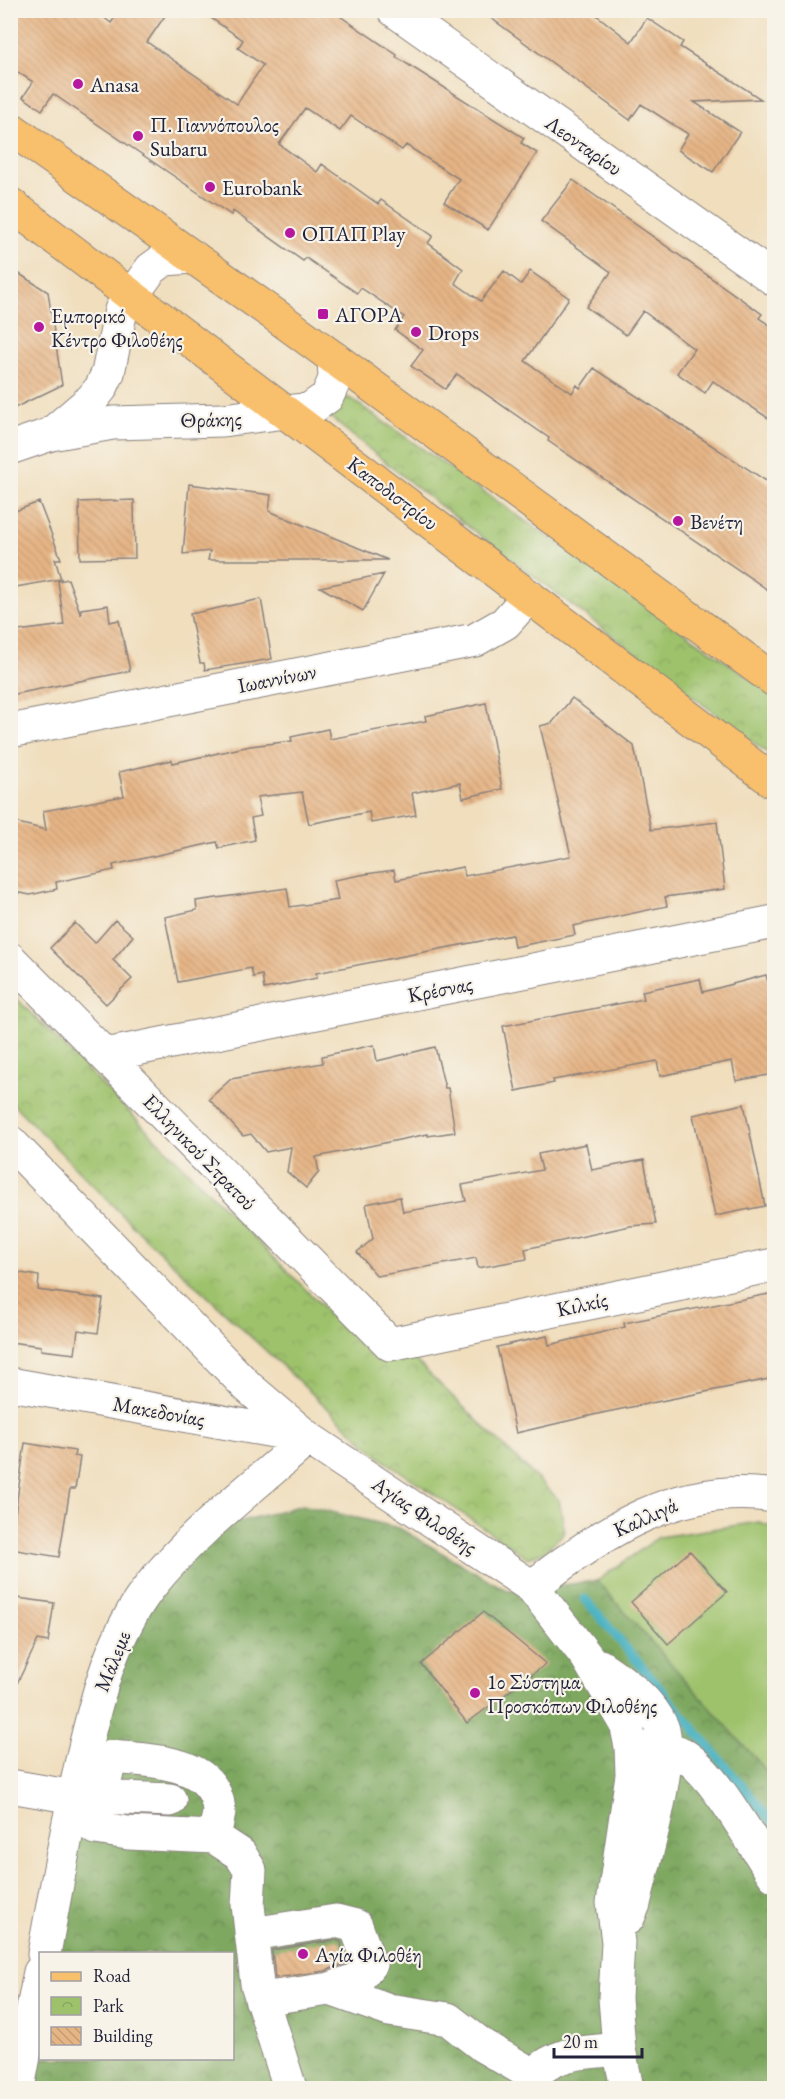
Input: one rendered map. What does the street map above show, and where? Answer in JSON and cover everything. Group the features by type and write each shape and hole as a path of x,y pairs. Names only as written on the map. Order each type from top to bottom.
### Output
{"main road":[{"path":"10,128 334,358 774,680"},
{"name":"Καποδιστρίου","path":"10,204 774,782"}],"street":[{"name":"Λεονταρίου","path":"394,10 774,279"},
{"name":"Θράκης","path":"51,434 92,399 101,388 108,373 121,310 151,269 165,259 194,257"},
{"name":"Θράκης","path":"10,448 51,434 113,423 223,420 288,414 310,409 327,397 335,379 334,358"},
{"name":"Ιωαννίνων","path":"10,731 475,640 505,623 529,596"},
{"name":"Κρέσνας","path":"106,1055 774,922"},
{"name":"Ελληνικού Στρατού","path":"10,959 390,1344"},
{"name":"Αγίας Φιλοθέης","path":"10,1142 248,1387 308,1438 532,1587 587,1657 626,1723 631,1747 632,1775 613,1903 618,1942 615,1998 619,2049 627,2088"},
{"name":"Κιλκίς","path":"390,1344 774,1265"},
{"name":"Μακεδονίας","path":"10,1384 308,1438"},
{"path":"236,1424 248,1419 248,1387"},
{"name":"Μάλεμε","path":"44,1952 88,1797 99,1687 123,1629 151,1585 183,1550 308,1438"},
{"name":"Καλλιγά","path":"532,1587 581,1548 664,1505 706,1494 747,1492 774,1496"},
{"name":"Αγίας Φιλοθέης","path":"587,1657 621,1680 649,1706 662,1728 666,1748 664,1773 634,1904 618,1942"},
{"path":"631,1747 666,1748 681,1753 707,1776 774,1875"},
{"path":"214,1837 219,1812 215,1792 200,1775 169,1762 111,1757 88,1797 95,1828 128,1833 214,1837 240,1854 250,1870 248,1905 261,1999 279,2046 290,2088"},
{"path":"10,1786 88,1797 170,1800"},
{"path":"252,1934 336,1920 356,1926 370,1964 358,1979 330,1989 261,1999"},
{"path":"18,2088 39,1977"},
{"path":"330,1989 389,2010 448,2019 532,2082 548,2061 563,2056 619,2049"}],"green space":[{"path":"339,395 351,399 774,695 774,758 425,494 337,423 329,416"},
{"path":"10,992 342,1326 380,1354 414,1359 559,1500 565,1532 545,1551 528,1558 382,1459 146,1239 11,1102"},
{"path":"302,1505 399,1528 508,1591 597,1581 774,1779 774,2088 31,2088 39,2041 39,2060 234,2060 234,1952 55,1952 103,1707 146,1604 216,1528"},
{"path":"759,1522 774,1527 774,1779 597,1581 659,1537"}],"building":[{"path":"10,10 94,10 111,23 120,10 169,10 147,42 237,104 263,65 238,48 243,40 199,10 331,10 397,55 396,57 524,138 521,143 537,153 488,230 444,202 459,179 406,145 402,150 351,116 340,131 305,108 279,144 317,172 322,164 378,204 381,200 433,236 428,243 463,269 455,283 481,301 504,271 521,284 530,271 569,298 525,361 572,393 577,385 580,388 594,368 774,486 774,594 548,441 549,438 457,374 445,389 411,366 423,350 395,330 404,317 361,288 357,293 306,258 303,261 233,211 231,215 53,94 42,110 23,97 33,82 10,67"},
{"path":"480,10 590,10 631,42 647,18 683,42 680,47 761,99 694,102 740,132 713,172 678,150 688,134 641,104 630,120"},
{"path":"573,180 762,314 759,318 774,328 774,422 713,381 705,393 677,373 694,349 643,311 626,335 586,307 611,272 541,221"},
{"path":"10,268 48,292 62,385 10,410"},
{"path":"189,484 271,495 269,511 388,560 208,560 210,551 183,554"},
{"path":"134,500 135,558 80,559 79,502"},
{"path":"39,502 61,559 55,559 61,579 10,588 10,513"},
{"path":"384,574 363,611 320,587"},
{"path":"68,579 81,615 81,609 108,605 110,622 119,620 130,671 10,695 10,632 64,625 58,581"},
{"path":"261,599 272,659 205,670 204,663 200,663 190,614"},
{"path":"572,698 634,746 651,830 717,822 725,889 665,897 667,906 573,926 575,935 514,947 512,935 316,973 317,978 264,989 262,975 253,977 251,968 178,982 165,917 197,910 196,901 287,888 290,907 338,900 334,880 366,874 394,870 396,880 463,867 465,876 571,856 540,726 552,723"},
{"path":"486,703 502,789 463,798 460,783 412,793 416,815 371,823 369,812 309,824 302,792 257,797 261,816 251,818 255,840 219,848 217,842 113,865 114,870 56,882 57,889 30,895 10,891 10,821 46,830 43,811 124,796 119,772 250,746 292,741 291,737 328,729 330,739 426,721 425,716"},
{"path":"115,920 133,936 113,960 132,979 106,1004 50,948 75,923 95,943"},
{"path":"766,975 772,997 774,997 774,1074 736,1081 732,1061 660,1076 657,1061 553,1080 554,1083 516,1091 503,1026 644,999 642,991 700,979 703,992"},
{"path":"374,1045 377,1061 435,1047 445,1088 448,1088 455,1132 428,1136 428,1134 316,1157 319,1172 306,1188 287,1172 291,1147 266,1152 251,1134 243,1136 209,1099 231,1079 323,1063 322,1056"},
{"path":"744,1104 765,1206 715,1216 693,1115"},
{"path":"586,1144 592,1170 644,1160 656,1224 630,1226 525,1249 527,1259 478,1268 476,1258 377,1276 357,1252 373,1239 366,1204 400,1197 403,1212 466,1201 462,1185 542,1170 538,1154"},
{"path":"10,1271 39,1276 38,1290 103,1299 98,1333 78,1330 75,1354 41,1350 41,1346 10,1342"},
{"path":"774,1293 774,1378 516,1433 497,1347 547,1336 549,1345 625,1327 624,1323"},
{"path":"25,1443 75,1451 74,1456 80,1457 75,1489 70,1489 59,1557 10,1549"},
{"path":"690,1551 727,1592 668,1644 631,1602"},
{"path":"10,1597 54,1603 48,1642 38,1640 10,1698"},
{"name":"1ο Σύστημα Προσκόπων Φιλοθέης","path":"483,1612 546,1664 467,1723 421,1664"},
{"path":"335,1940 341,1942 344,1964 325,1971 275,1978 272,1950"}],"waterway":[{"path":"585,1599 774,1824"}],"place":[{"name":"Anasa","path":"78,84"},
{"name":"Π. Γιαννόπουλος Subaru","path":"138,136"},
{"name":"Eurobank","path":"210,187"},
{"name":"ΟΠΑΠ Play","path":"290,233"},
{"name":"ΑΓΟΡΑ","path":"323,314"},
{"name":"Εμπορικό Κέντρο Φιλοθέης","path":"39,327"},
{"name":"Drops","path":"416,332"},
{"name":"Βενέτη","path":"678,521"},
{"name":"1ο Σύστημα Προσκόπων Φιλοθέης","path":"475,1693"},
{"name":"Αγία Φιλοθέη","path":"303,1954"}]}
